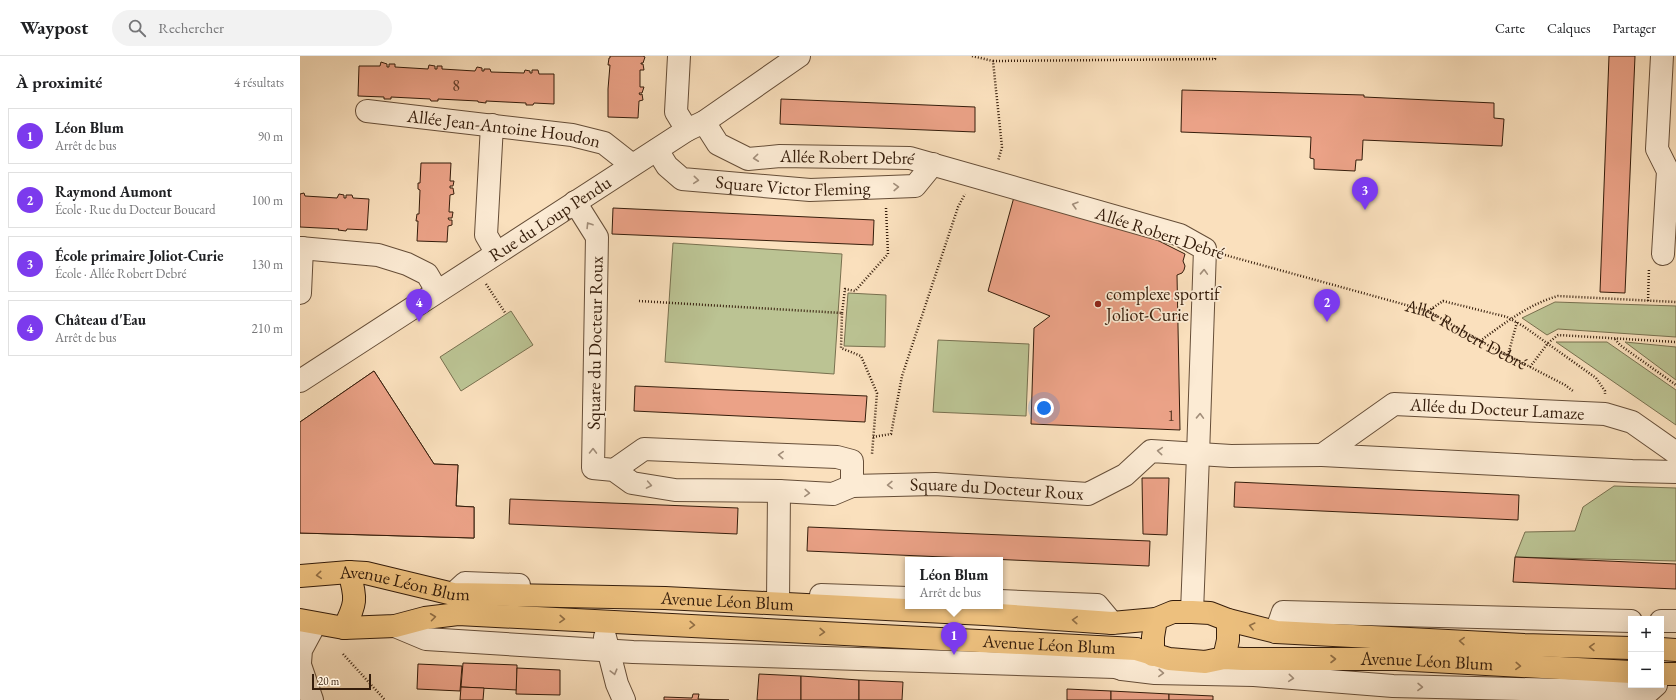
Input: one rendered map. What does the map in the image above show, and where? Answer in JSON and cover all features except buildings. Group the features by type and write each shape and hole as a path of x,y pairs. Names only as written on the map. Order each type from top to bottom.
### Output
{"main road":[{"name":"Avenue Léon Blum","path":"300,576 349,572 366,573 453,594 665,598 778,598 905,608"},
{"path":"344,628 354,608 355,592 349,572"},
{"name":"Avenue Léon Blum","path":"920,609 1112,622 1156,619 1173,612 1192,612 1210,614 1276,632 1524,645 1628,648"},
{"name":"Avenue Léon Blum","path":"308,622 344,628 395,626 425,618 458,614 601,620 1144,652 1168,659 1205,662 1224,658 1396,659 1628,672"},
{"path":"1144,652 1153,637 1156,619"},
{"path":"1224,658 1228,640 1228,620"},
{"path":"1664,650 1676,650"}],"street":[{"name":"Allée Robert Debré","path":"679,56 676,112 718,144 748,159 780,156 910,158 1180,235 1204,249"},
{"name":"Rue du Loup Pendu","path":"300,381 496,252 696,126 799,56"},
{"path":"1662,56 1657,149 1668,172 1663,254"},
{"name":"Allée Jean-Antoine Houdon","path":"367,111 572,134 604,143 632,165"},
{"path":"492,125 486,235 496,252"},
{"name":"Square Victor Fleming","path":"657,150 667,166 682,179 810,190 915,186 933,164"},
{"name":"Square du Docteur Roux","path":"575,202 597,237 593,468 614,470 632,483 675,490 778,491 833,494 861,486 935,484 1088,494 1126,475 1151,451 1198,455"},
{"path":"300,293 301,248 378,255 408,264 427,274 437,291"},
{"path":"1192,612 1204,249"},
{"name":"Allée du Docteur Lamaze","path":"1322,455 1394,404 1604,414 1632,422 1676,453"},
{"path":"614,470 644,449 837,457 852,461 861,486"},
{"path":"1198,455 1322,455 1632,472 1676,472"},
{"path":"778,491 778,598 905,598"},
{"path":"1003,602 1097,605 1112,622"},
{"path":"1276,632 1283,612 1628,621"},
{"path":"601,620 617,684 624,700"},
{"path":"1664,621 1676,621"},
{"path":"308,622 301,650 300,664 312,700"},
{"path":"395,626 426,639 483,644 608,649 633,652 1115,667 1156,672 1254,675 1393,693 1648,692 1665,678"},
{"path":"1122,669 1144,652"},
{"path":"1393,693 1396,659"}],"path":[{"path":"972,56 993,61 1215,59 1215,56"},
{"path":"873,437 890,434 902,376 958,207 984,179 1002,147 993,61"},
{"path":"861,486 873,437 876,393 861,356 841,348 842,313 845,288 855,291 888,254 885,187"},
{"name":"Allée Robert Debré","path":"1204,249 1428,311 1480,341 1565,385 1576,393"},
{"path":"484,280 506,314"},
{"path":"1480,341 1510,319 1544,300 1558,296 1676,302"},
{"path":"639,301 842,313"},
{"path":"1428,311 1443,301 1517,322 1596,378 1605,391 1604,414"},
{"path":"1508,355 1517,322"},
{"path":"1530,367 1548,343 1558,335 1676,342"},
{"path":"1615,339 1620,345 1676,384"},
{"path":"343,654 385,700"}],"green space":[{"path":"673,243 842,254 834,374 665,362"},
{"path":"848,293 886,295 885,347 844,346"},
{"path":"1555,302 1676,306 1676,337 1558,329 1547,335 1522,318"},
{"path":"511,311 533,345 461,391 440,357"},
{"path":"938,340 1029,344 1026,416 933,412"},
{"path":"1556,342 1607,342 1676,390 1676,425"},
{"path":"1625,342 1676,347 1676,380"},
{"path":"1614,486 1676,488 1676,561 1515,557 1525,532 1575,531 1583,507"}],"place":[{"name":"École primaire Joliot-Curie","path":"1365,210"},
{"name":"complexe sportif Joliot-Curie","path":"1098,304"},
{"name":"Château d'Eau","path":"419,322"},
{"name":"Raymond Aumont","path":"1327,322"},
{"name":"Léon Blum","path":"954,655"}]}
